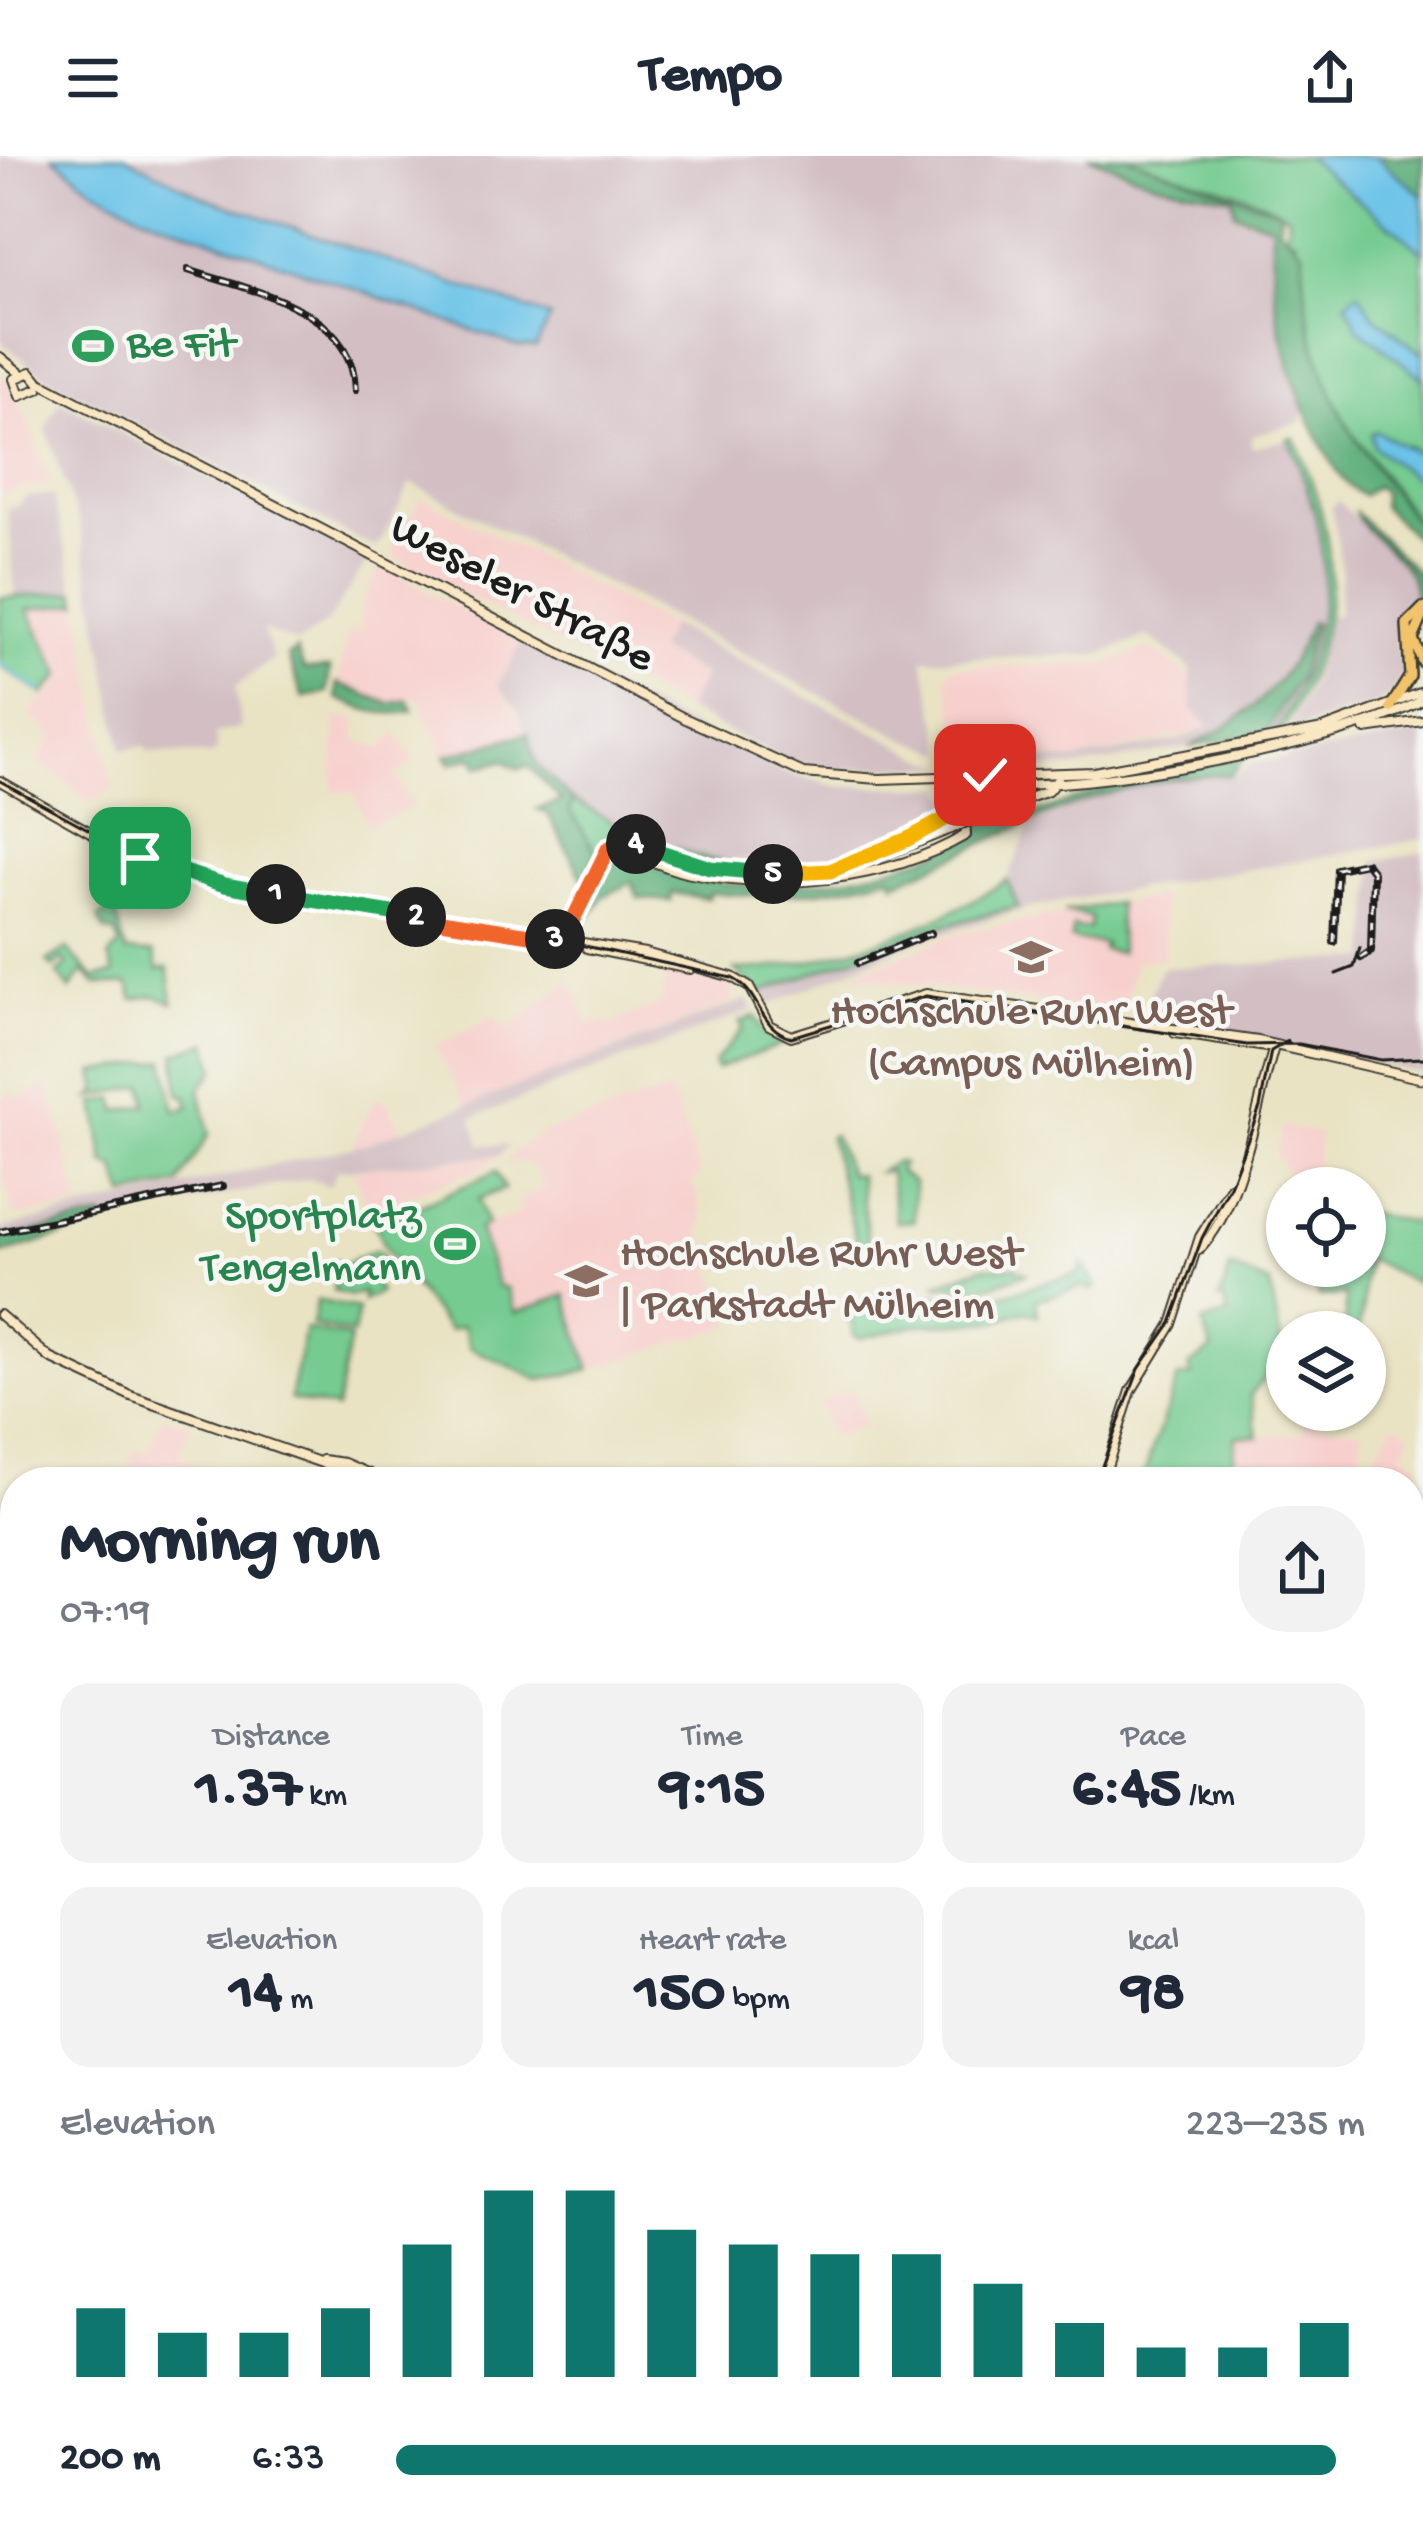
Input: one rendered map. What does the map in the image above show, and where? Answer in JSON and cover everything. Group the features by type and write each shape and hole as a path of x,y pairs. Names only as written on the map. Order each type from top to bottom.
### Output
{"main road":[{"path":"0,358 17,376 20,396 38,386 34,374 17,376"},
{"name":"Weseler Straße","path":"38,386 60,390 781,765 825,777 1056,782 1123,776 1346,732"},
{"name":"Weseler Straße","path":"38,386 70,397"},
{"path":"1423,612 1413,639 1423,663"},
{"path":"1390,708 1409,676 1407,624 1423,612"},
{"path":"1346,732 1423,696"},
{"name":"Weseler Straße","path":"959,779 1069,773 1323,729 1423,696"},
{"path":"1346,732 1423,721"},
{"path":"802,880 867,862 1044,793 1069,773"},
{"path":"849,866 957,814 959,779"},
{"path":"602,865 625,851 699,875 802,880 873,870 962,838 968,830 959,779"},
{"path":"0,781 119,848 225,885 563,940 663,966 708,971 745,983 769,1025 791,1036 926,994 1173,1031 1234,1046 1274,1047 1423,1079"},
{"path":"563,940 609,847 626,841 734,872 796,875 867,862"},
{"path":"1103,1467 1140,1370 1178,1312 1197,1251 1231,1186 1261,1108 1274,1047"},
{"path":"0,1315 37,1350 130,1396 331,1467"},
{"path":"304,1458 355,1467"}],"shaded area":[{"path":"0,156 53,156 141,214 516,346 536,347 549,317 202,196 125,156 1091,156 1154,182 1233,197 1235,213 1272,225 1271,260 1283,354 1304,412 1300,422 1251,436 1251,448 1288,439 1313,496 1325,565 1321,629 1309,669 1276,731 1073,768 969,769 964,756 1075,760 1178,740 1210,727 1192,709 1191,669 1149,636 1099,655 923,659 946,753 908,740 411,483 379,544 373,547 47,378 0,341"},
{"path":"0,372 22,408 50,484 3,493 0,502"},
{"path":"60,401 368,560 327,623 297,643 262,629 274,659 235,687 241,728 215,734 217,751 210,755 148,752 145,746 122,750 80,525 46,429"},
{"path":"53,495 76,592 15,596 8,508 18,507 25,497"},
{"path":"421,497 670,625 658,650 705,674 686,709 393,557 392,548"},
{"path":"1338,501 1407,569 1422,593 1398,623 1396,648 1403,671 1396,691 1376,705 1289,730 1313,680 1330,616 1338,615 1341,569 1332,507"},
{"path":"380,566 522,642 498,686 528,733 445,756 418,697 390,704 337,683 349,631 361,632 361,605"},
{"path":"79,603 112,789 92,802 38,762 53,735 29,714 60,681 28,608"},
{"path":"670,625 924,758 950,766 824,770 790,762 744,740 686,709 704,675 658,650"},
{"path":"522,642 781,772 839,787 944,787 952,806 935,820 826,861 717,860 651,841 574,800 536,764 517,708 498,686"},
{"path":"1149,648 1191,677 1192,709 1211,728 1075,760 964,756 946,676 951,667 1104,664"},
{"path":"336,717 357,719 354,739 382,748 396,732 414,761 393,775 413,807 368,826 354,793 332,792"},
{"path":"1423,733 1423,839 1032,907 917,941 765,1007 759,993 917,929 1017,907 1007,880 1030,826 1086,800 1152,781 1236,775 1251,764"},
{"path":"1423,852 1423,1073 1155,1021 1149,997 1162,968 1368,959 1375,861"},
{"name":"Hochschule Ruhr West (Campus Mülheim)","path":"1162,896 1165,959 1135,961 1123,1014 852,975 958,933"},
{"path":"667,975 733,983 732,1003 467,1106 435,1046 495,1017 505,1030 571,981 588,1023 611,1023 661,1003"},
{"path":"748,999 752,1010 472,1118 481,1145 509,1145 499,1155 337,1170 330,1186 308,1179 0,1239 0,1229 368,1143"},
{"path":"49,1086 80,1207 14,1216 0,1163 0,1099 13,1090 15,1098"},
{"path":"670,1091 701,1176 692,1181 703,1216 700,1233 733,1325 556,1380 538,1379 469,1347 463,1326 448,1330 479,1229 523,1211 519,1200 542,1189 536,1169 519,1160 504,1166 515,1150 542,1133"},
{"path":"376,1096 388,1103 401,1132 351,1147"},
{"path":"1282,1126 1320,1134 1315,1167 1284,1167 1276,1154"},
{"path":"499,1155 486,1166 368,1212 354,1170"},
{"path":"853,1390 863,1426 831,1437 819,1401"},
{"path":"163,1415 190,1424 178,1456 200,1467 127,1467 132,1463 132,1448 148,1453"},
{"path":"1394,1423 1411,1433 1402,1453 1419,1463 1417,1467 1232,1467 1236,1436 1362,1431 1361,1460 1369,1465"}],"green space":[{"path":"1088,156 1125,156 1281,211 1279,227 1303,251 1312,331 1336,401 1373,466 1423,530 1423,545 1382,506 1382,491 1375,486 1364,495 1349,486 1316,434 1284,348 1274,288 1272,225 1235,213 1232,197 1154,182"},
{"path":"1125,156 1423,156 1423,355 1374,316 1358,328 1423,379 1423,457 1407,446 1423,485 1423,530 1340,416 1307,327 1296,239 1287,235 1288,215 1249,196"},
{"path":"1375,156 1423,156 1423,196"},
{"path":"1294,438 1322,515 1330,586 1317,655 1283,730 1276,731 1310,656 1323,586 1315,516 1288,439"},
{"path":"1356,513 1423,578 1423,601 1398,624 1413,597 1413,585 1400,562"},
{"path":"76,592 79,603 28,609 61,675 43,694 0,666 0,598"},
{"path":"1310,622 1315,623 1299,677 1267,733 1189,747 1263,698 1290,664"},
{"path":"297,650 304,669 330,668 327,693 303,697 288,656"},
{"path":"337,683 390,704 408,700 413,711 384,713 357,706 337,698"},
{"path":"528,733 536,764 573,800 570,810 597,853 584,881 548,814 537,809 562,801 528,766 519,769 503,761 478,767 473,757 450,764 445,756"},
{"path":"1246,756 1230,775 1142,784 1100,796 895,883 891,876 801,893 709,893 708,898 672,893 671,901 638,898 632,882 603,897 590,917 584,912 610,863 621,856 684,877 729,884 765,886 838,879 943,850 976,836 974,826 1015,806 1017,820 1125,781"},
{"path":"574,800 664,845 697,856 764,867 831,860 936,820 855,854 819,864 784,869 748,869 671,852 627,835 611,842 599,857 569,810"},
{"path":"1007,880 1018,907 933,928 759,993 735,970 803,962 876,942 947,913"},
{"path":"1118,903 1120,953 1103,950 1104,944 1071,939 1073,927 1089,929 1091,917 1064,912"},
{"path":"115,909 126,952 154,953 158,970 168,968 173,1002 154,996 133,999 129,984 95,984 83,971 70,990 58,974 67,964 62,959 53,967 47,962 67,949 94,978 114,974 109,956 120,946 116,933 105,931 98,918"},
{"path":"755,1016 761,1029 791,1041 716,1069 714,1063 743,1028 740,1022"},
{"path":"208,1042 215,1070 200,1088 209,1134 179,1184 125,1196 115,1168 105,1164 95,1103 115,1099 118,1111 147,1105 144,1085 91,1098 98,1091 94,1072 165,1060 175,1111 189,1107 186,1096 179,1094 176,1053"},
{"path":"834,1135 849,1174 859,1175 869,1245 858,1246 829,1137"},
{"path":"896,1162 902,1164 898,1171 914,1182 914,1221 896,1222 890,1172 879,1172"},
{"path":"496,1172 504,1189 478,1199 487,1225 479,1229 498,1287 507,1288 515,1313 566,1295 590,1370 540,1380 469,1347 463,1326 448,1330 386,1250 375,1225"},
{"path":"103,1217 106,1222 0,1255 0,1239"},
{"path":"1386,1217 1423,1224 1423,1270 1416,1283 1386,1268"},
{"path":"376,1250 392,1269 373,1282 380,1292 363,1301 363,1292 352,1296 333,1291 336,1276 328,1274 336,1261 341,1266"},
{"path":"1082,1264 1097,1286 1036,1300 1038,1315 1025,1311 996,1321 917,1325 854,1336 848,1309 884,1301 908,1308 935,1295 984,1298 1079,1273"},
{"path":"982,1267 1015,1267 1027,1273 984,1288 935,1285"},
{"path":"1230,1268 1271,1287 1275,1311 1266,1311 1266,1376 1251,1394 1258,1436 1236,1436 1232,1467 1146,1467 1178,1378 1192,1376 1189,1366 1212,1350 1203,1323 1228,1314 1224,1299 1219,1300"},
{"path":"1318,1287 1364,1287 1362,1311 1346,1311 1346,1296 1318,1296"},
{"path":"317,1300 358,1309 353,1334 312,1325"},
{"path":"305,1329 350,1338 336,1409 290,1399"}],"water":[{"path":"53,156 125,156 202,196 550,317 536,347 517,346 141,214 91,187"},
{"path":"1305,156 1375,156 1423,196 1423,252"},
{"path":"1358,292 1374,316 1423,355 1423,379 1358,328 1346,303"},
{"path":"1376,431 1423,457 1423,485 1374,447 1371,434"}],"waterway":[{"path":"0,664 41,692"}],"tram line":[{"path":"0,781 130,852 225,885 544,937 732,978 749,992 772,1026 791,1037 926,996 1247,1045 1299,1044 1381,1060 1423,1058"},
{"path":"1336,974 1354,967 1360,948"},
{"path":"1102,1467 1139,1369 1171,1323 1202,1238 1230,1186 1260,1107 1271,1051 1288,1041"}],"railway":[{"path":"188,270 268,295 318,321 337,339 350,362 355,390"},
{"path":"1334,942 1337,869 1366,863 1373,872 1371,951 1361,958"},
{"path":"858,963 931,933"},
{"path":"0,1232 223,1186"}],"place":[{"name":"Be Fit","path":"93,346"},
{"name":"Hochschule Ruhr West (Campus Mülheim)","path":"1031,957"},
{"name":"Sportplatz Tengelmann","path":"455,1244"},
{"name":"Hochschule Ruhr West | Parkstadt Mülheim","path":"586,1281"}],"route":[{"path":"140,858 225,885 563,940 604,855 616,842 734,872 796,875 830,871 957,814 961,808 956,779 985,775"}]}
